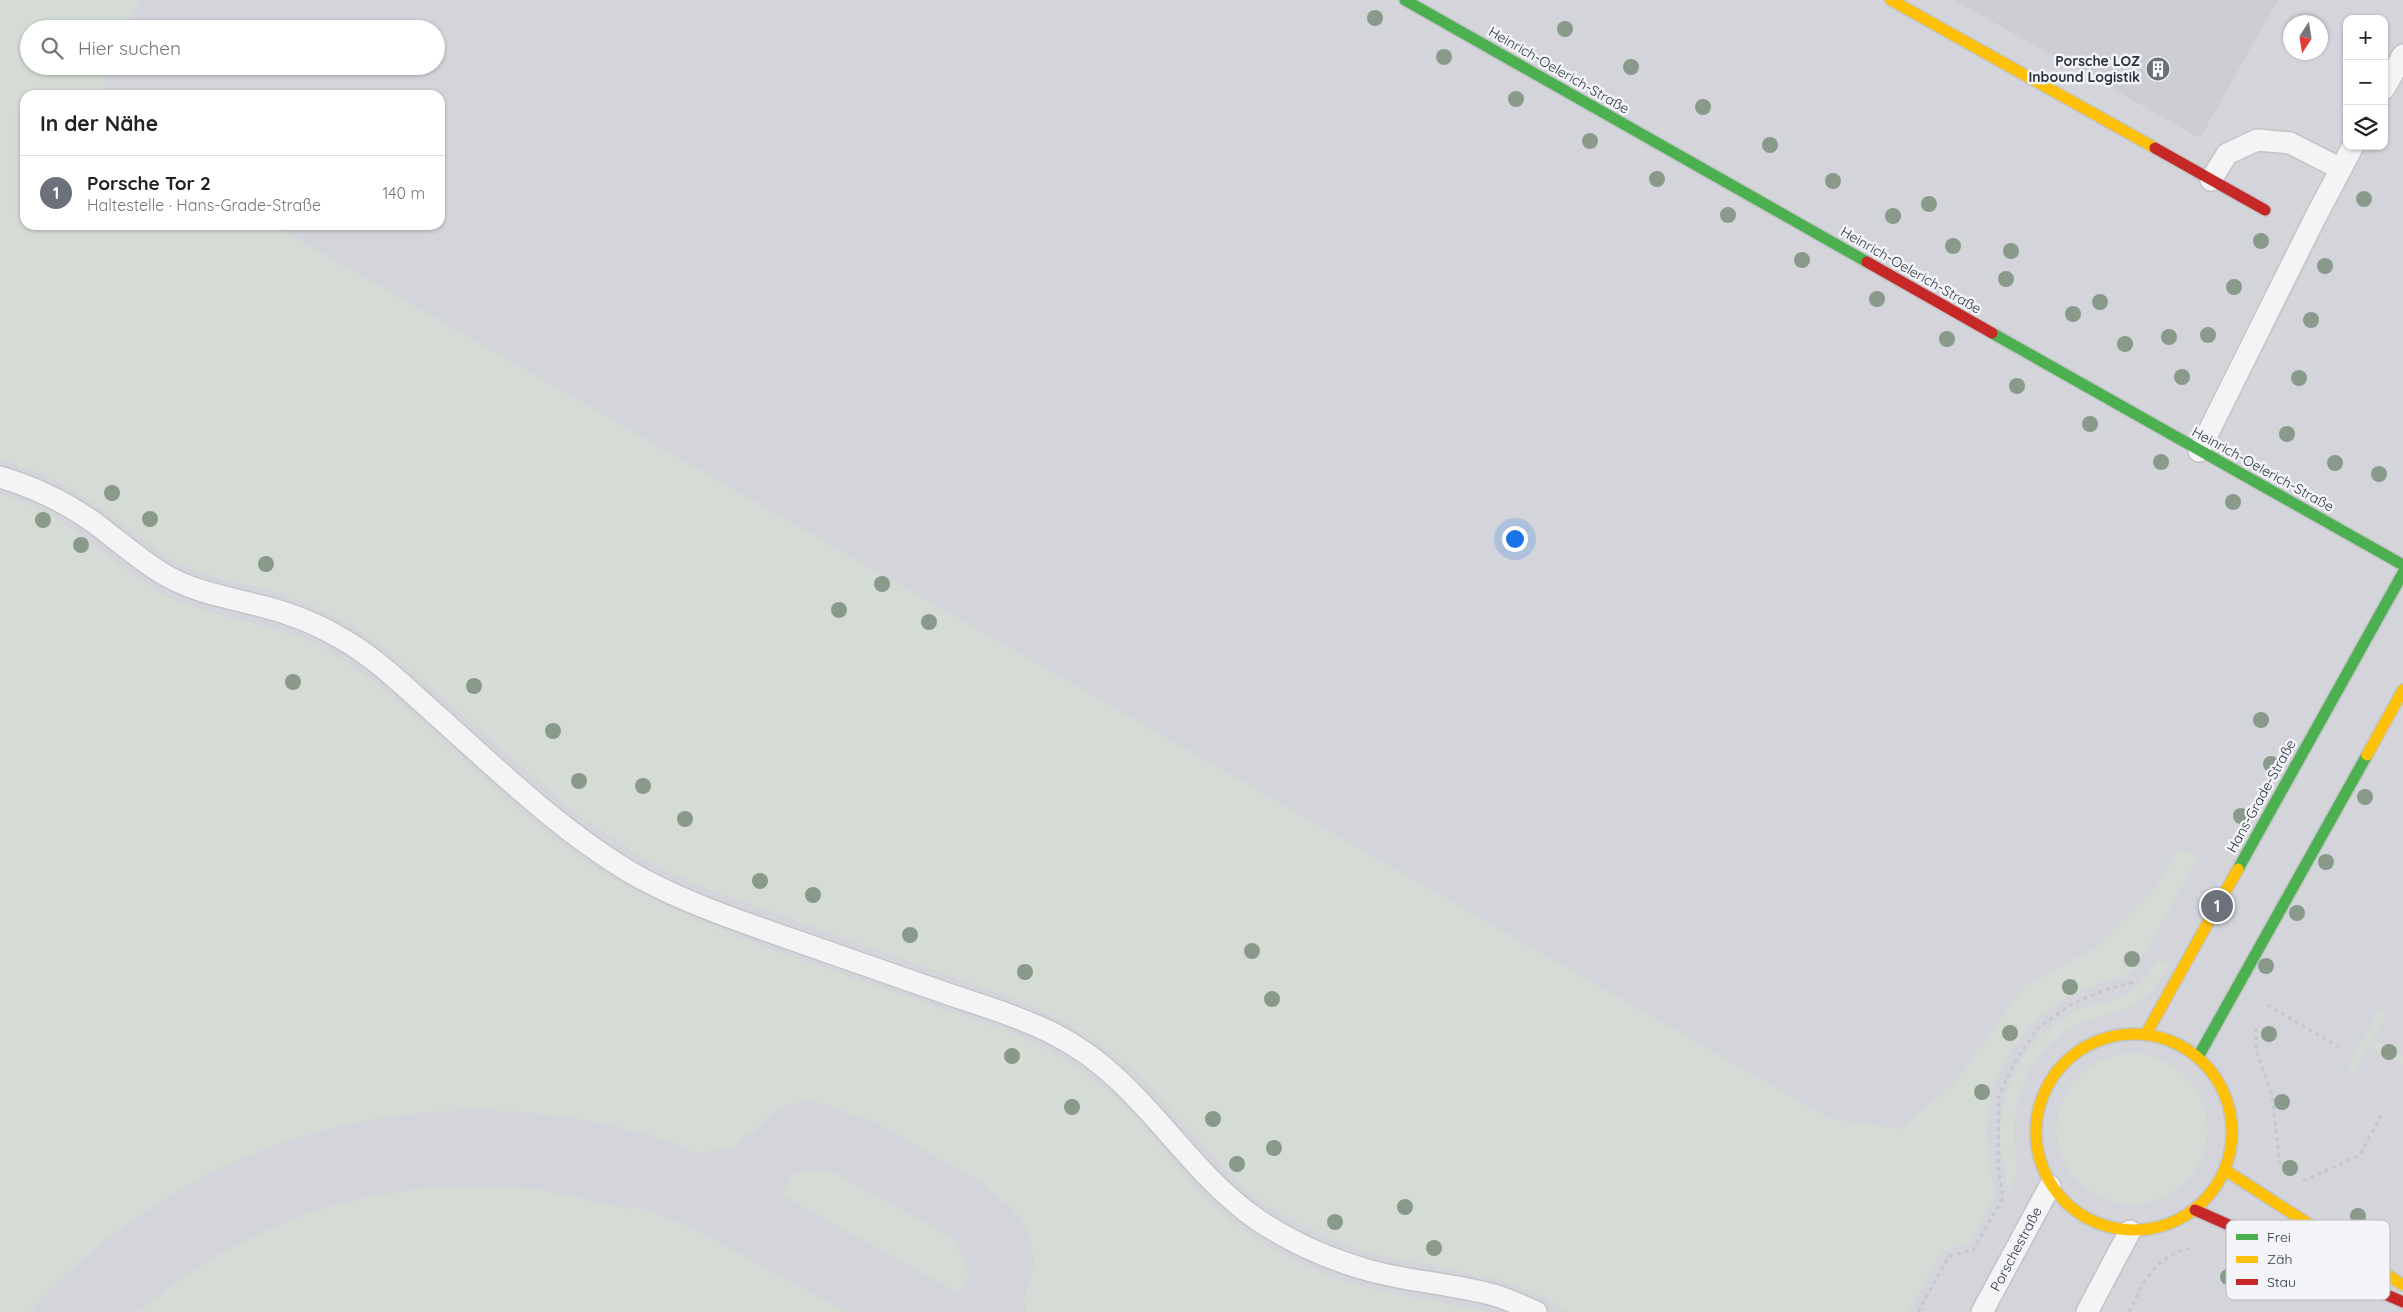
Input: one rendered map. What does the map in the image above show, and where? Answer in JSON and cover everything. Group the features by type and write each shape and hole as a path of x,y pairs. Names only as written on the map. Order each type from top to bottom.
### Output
{"street":[{"name":"Heinrich-Oelerich-Straße","path":"1405,0 2403,565"},
{"path":"1891,0 2265,210"},
{"name":"Hans-Grade-Straße","path":"2146,1034 2403,573"},
{"path":"2198,1057 2403,690"},
{"path":"2146,1034 2174,1041 2198,1057 2218,1080 2230,1109 2232,1140 2225,1170 2213,1192 2195,1210 2175,1222 2160,1227 2130,1231 2099,1225 2071,1210 2050,1186 2037,1157 2034,1125 2042,1094 2059,1066 2084,1046 2114,1035 2146,1034"},
{"path":"2225,1170 2302,1220"},
{"path":"2195,1210 2226,1224"},
{"path":"2390,1277 2403,1285"},
{"path":"2390,1296 2403,1302"}],"lane":[{"path":"2388,82 2403,55"},
{"path":"2211,180 2227,154 2257,140 2290,143 2341,169"},
{"path":"2199,451 2351,150"},
{"path":"0,477 21,483 56,499 92,521 162,574 180,583 200,592 265,607 308,622 344,640 378,664 562,826 628,871 661,888 736,920 1010,1015 1056,1035 1096,1061 1128,1086 1208,1178 1259,1221 1290,1239 1331,1259 1374,1272 1497,1296 1536,1312"},
{"name":"Porschestraße","path":"1982,1312 2050,1186"},
{"path":"2087,1312 2130,1231"}],"path":[{"path":"1918,1312 1949,1256 1973,1250 2004,1198 1998,1164 1999,1096 2013,1065 2037,1029 2070,1005 2102,991 2136,980 2142,974"},
{"path":"2261,1011 2264,1004 2339,1047"},
{"path":"2256,1025 2256,1049 2272,1096 2276,1143 2280,1165 2285,1172"},
{"path":"2302,1181 2360,1154 2382,1112"},
{"path":"2129,1312 2146,1278 2160,1260 2185,1249 2200,1246"}],"shaded area":[{"path":"0,0 139,0 128,20 20,20 20,75 104,75 105,90 20,90 20,230 282,230 1830,1119 1900,1129 1954,1084 2024,987 2097,947 2154,890 2179,849 2197,858 2152,941 2130,974 2099,983 2066,998 2031,1024 2005,1060 1990,1094 1986,1131 1995,1195 1970,1241 1941,1253 1908,1312 1568,1312 1544,1297 1501,1280 1377,1255 1336,1242 1297,1223 1268,1207 1242,1187 1137,1073 1104,1047 1064,1021 1016,1000 705,888 669,872 634,853 574,812 388,651 353,626 314,607 269,590 226,581 186,567 170,559 101,508 63,484 25,467 0,460"},
{"path":"139,0 2403,0 2403,1312 0,1312 0,162 20,212 20,230 445,230 445,90 48,90 79,75 445,75 445,20 128,20"},
{"path":"0,494 23,502 63,523 155,589 177,600 200,609 296,636 319,645 341,658 378,685 550,836 626,886 698,921 736,936 811,964 992,1025 1024,1038 1055,1054 1111,1093 1144,1127 1192,1184 1218,1210 1271,1248 1310,1268 1350,1283 1371,1289 1491,1312 1027,1312 1025,1295 1032,1277 1034,1262 1032,1245 1026,1228 1007,1204 984,1184 870,1119 859,1118 827,1105 802,1102 791,1104 781,1109 750,1136 746,1133 733,1147 705,1152 692,1151 660,1138 602,1123 538,1113 505,1111 438,1112 371,1120 307,1135 245,1158 185,1187 129,1222 77,1264 30,1312 0,1312"},
{"path":"2158,960 2169,965 2147,996 2127,1008 2083,1022 2063,1033 2045,1048 2031,1067 2023,1084 2016,1111 2014,1132 2016,1171 2010,1197 2002,1154 2000,1129 2002,1109 2007,1090 2024,1056 2036,1041 2066,1016 2084,1007 2114,1000 2134,989"},
{"path":"2380,1009 2387,1013 2373,1039 2403,1056 2403,1065 2369,1046 2354,1072 2347,1069"},
{"path":"2132,1054 2161,1060 2185,1076 2201,1100 2207,1129 2201,1158 2185,1182 2161,1198 2132,1204 2103,1198 2079,1182 2063,1158 2057,1129 2063,1100 2079,1076 2103,1060"},
{"path":"800,1172 834,1173 954,1239 967,1268 967,1279 958,1293 782,1195 792,1176"},
{"path":"453,1186 540,1190 630,1209 639,1207 694,1229 846,1312 138,1312 173,1285 209,1261 247,1240 285,1223 325,1209 366,1198"}],"building":[{"name":"Porsche LOZ Inbound Logistik","path":"1954,0 2278,0 2200,138"}],"traffic: fast":[{"path":"1405,0 1867,262"},
{"path":"1992,333 2403,565"},
{"path":"2238,869 2403,573"},
{"path":"2198,1057 2367,755"}],"traffic: slow":[{"path":"1891,0 2155,148"},
{"path":"2367,755 2403,690"},
{"path":"2146,1034 2238,869"},
{"path":"2144,1034 2172,1041 2189,1050 2204,1062 2216,1077 2225,1094 2231,1113 2232,1132 2231,1151 2225,1170 2216,1187 2204,1202 2189,1214 2172,1223 2153,1229 2124,1230 2096,1223 2079,1214 2064,1202 2052,1187 2043,1170 2037,1151 2036,1122 2043,1094 2052,1077 2064,1062 2079,1050 2096,1041 2115,1035 2144,1034"},
{"path":"2225,1170 2302,1220"},
{"path":"2390,1277 2403,1285"}],"traffic: jam":[{"path":"2155,148 2265,210"},
{"path":"1867,262 1992,333"},
{"path":"2195,1210 2226,1224"},
{"path":"2390,1296 2403,1302"}],"place":[{"name":"Porsche LOZ Inbound Logistik","path":"2158,69"},
{"name":"Porsche Tor 2","path":"2217,906"}]}
